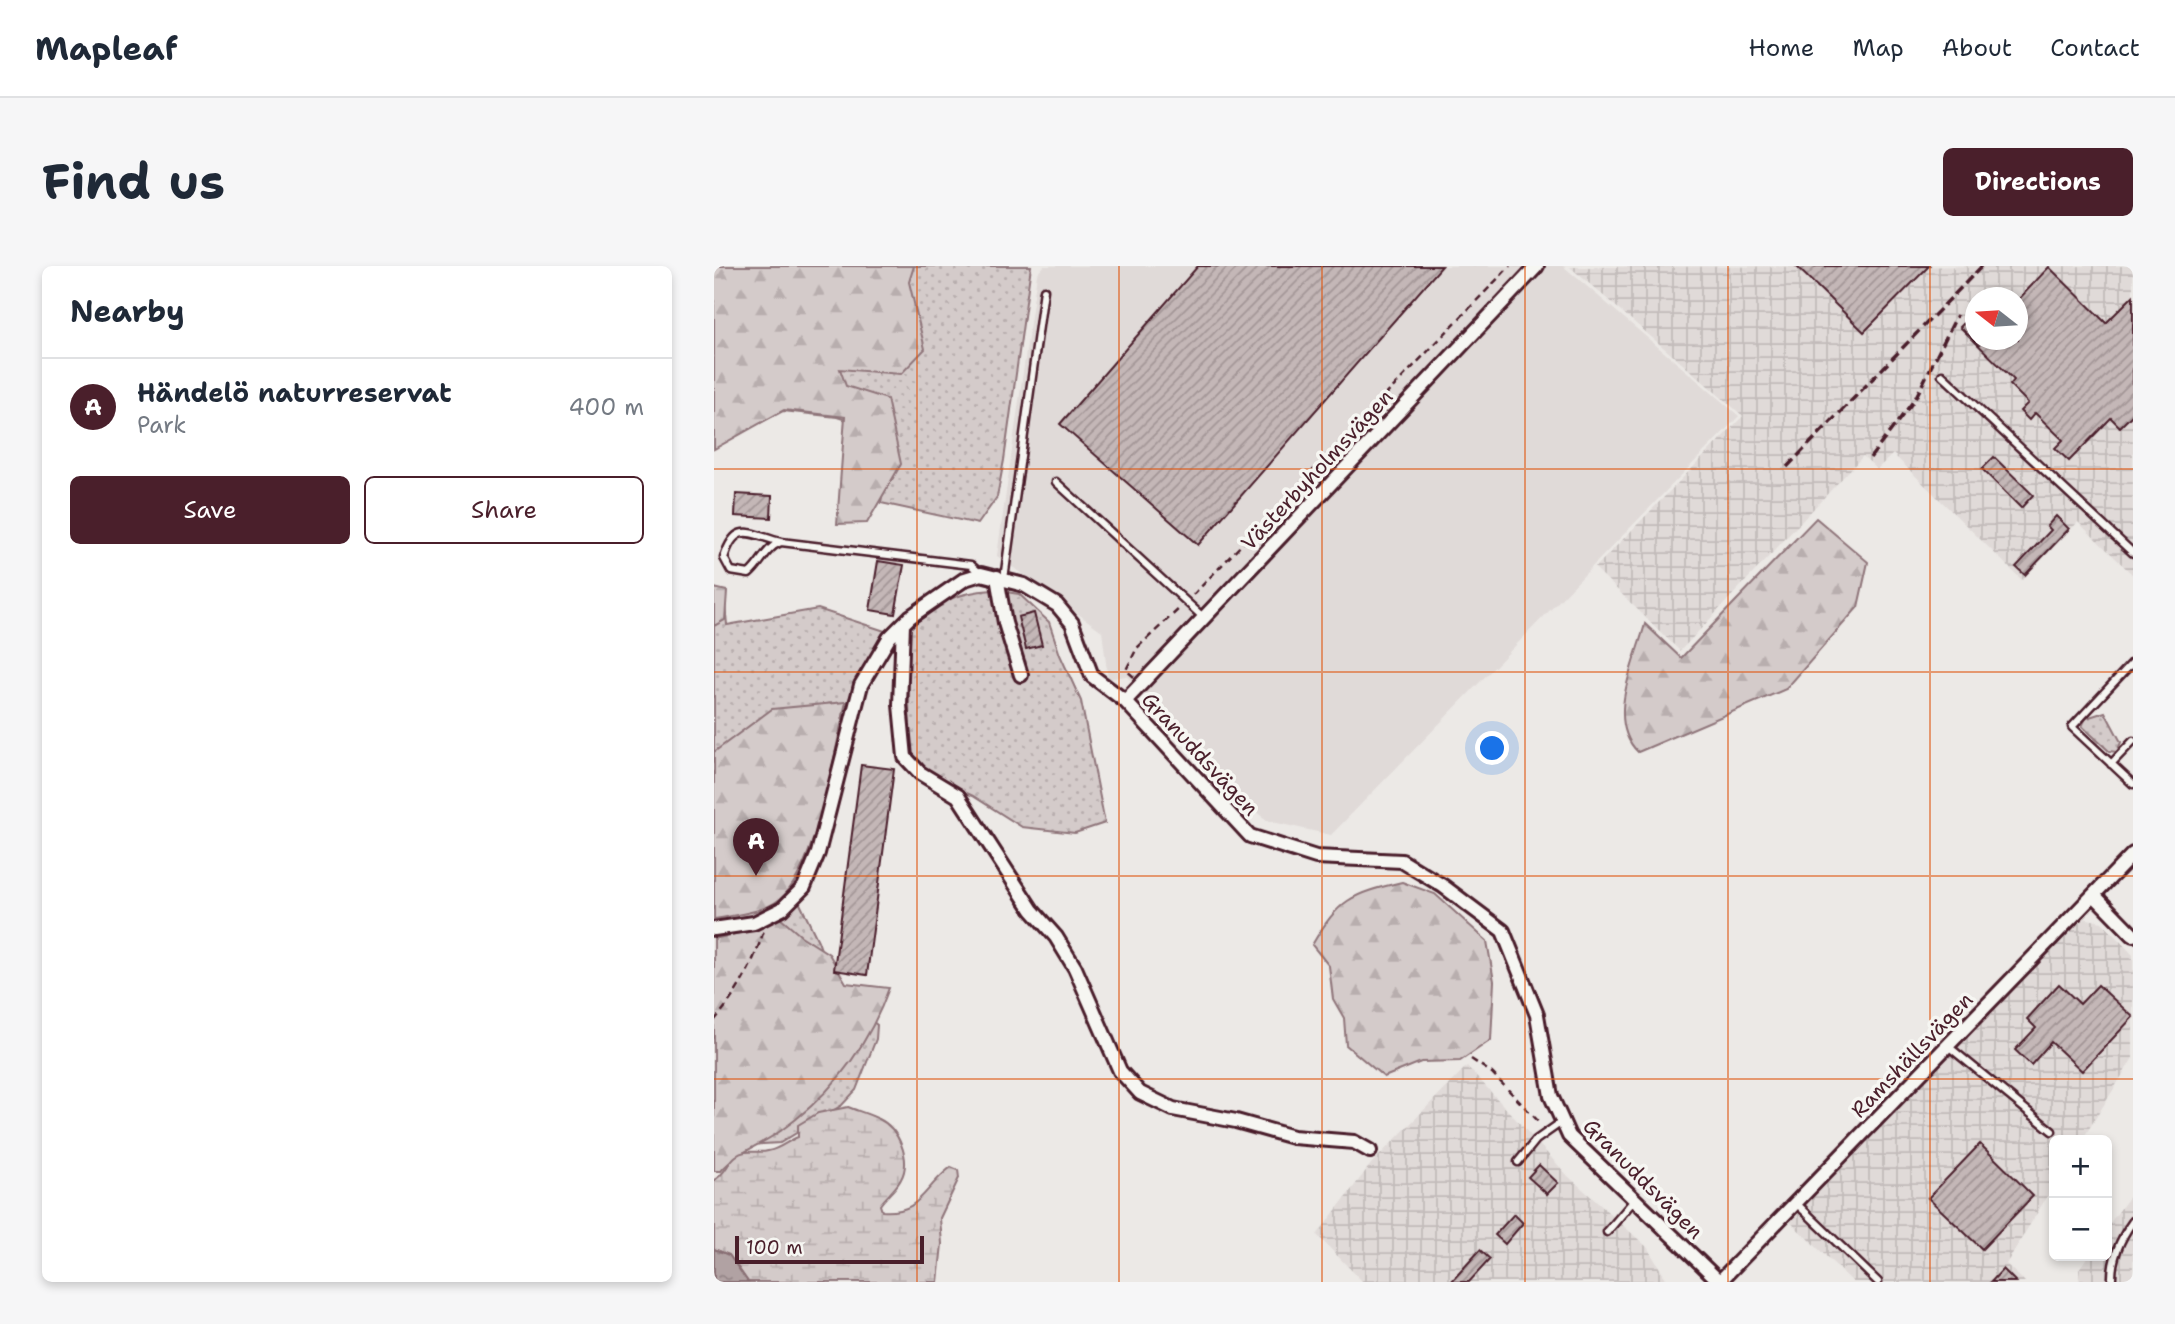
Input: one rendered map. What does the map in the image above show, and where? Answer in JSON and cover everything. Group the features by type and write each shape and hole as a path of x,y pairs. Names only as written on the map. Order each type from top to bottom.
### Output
{"street":[{"name":"Västerbyholmsvägen","path":"1125,701 1537,266"},
{"name":"Granuddsvägen","path":"981,574 1001,578 1045,595 1057,605 1072,623 1092,676 1125,701 1250,836 1316,857 1402,861 1443,886 1503,931 1537,1015 1551,1096 1569,1136 1719,1282"},
{"path":"714,929 754,923 782,908 804,887 812,872 861,685 873,661 902,624 947,590 981,574"},
{"path":"1001,578 1005,623 1021,675"},
{"path":"902,624 900,705 905,757 920,773 958,796 1032,910 1055,937 1075,968 1120,1071 1140,1093 1173,1109 1236,1121 1293,1137 1354,1142 1370,1151"},
{"name":"Ramshällsvägen","path":"1719,1282 2133,854"},
{"path":"2094,895 2133,935"}],"lane":[{"path":"1001,578 1044,290"},
{"path":"1942,375 2133,553"},
{"path":"1056,482 1204,618"},
{"path":"780,542 769,547 749,575 731,571 724,558 729,541 738,533 752,531 780,542 971,565 981,574"},
{"path":"2133,662 2072,727 2133,784"},
{"path":"2111,764 2133,741"},
{"path":"1948,1046 2052,1131"},
{"path":"1518,1162 1536,1140 1563,1121"},
{"path":"1607,1232 1635,1199"},
{"path":"1796,1203 1878,1282"},
{"path":"2112,1282 2111,1269 2122,1237 2133,1221"}],"path":[{"path":"1142,684 1126,670 1137,648 1188,601 1510,266"},
{"path":"714,1021 741,986 755,961 769,915"},
{"path":"1471,1059 1492,1073 1548,1131"}],"shaded area":[{"path":"1044,266 1563,266 1739,416 1331,835 1268,821 1234,795 1169,715 1126,676 1108,679 1102,631 997,556 1037,274"},
{"path":"2133,266 2133,575 2078,522 2022,580 1893,454 1877,469 1863,456 1680,651 1595,568 1743,416 1570,267"},
{"path":"2083,918 2102,922 2133,955 2133,1058 2085,1135 2049,1135 2049,1193 2006,1264 2025,1282 1853,1282 1787,1219"},
{"path":"1467,1066 1568,1176 1647,1247 1668,1282 1363,1282 1317,1235 1371,1164"},
{"path":"2133,1192 2133,1282 2080,1282 2079,1269 2085,1261 2112,1261 2112,1220"}],"green space":[{"path":"714,266 1031,266 997,497 978,524 881,503 887,465 862,425 837,417 783,411 714,447"},
{"path":"714,266 914,266 909,282 925,349 901,374 840,369 846,386 887,399 901,464 867,523 837,524 845,417 784,410 714,449"},
{"path":"1816,518 1868,562 1858,607 1786,689 1638,752 1628,739 1623,707 1625,690 1645,624 1681,658"},
{"path":"714,588 727,591 725,620 714,626"},
{"path":"714,589 724,591 727,625 818,609 888,632 873,651 851,694 836,740 809,850 792,887 818,941 836,993 877,1025 876,1039 856,1090 842,1105 780,1143 714,1147"},
{"path":"993,590 1019,594 1049,622 1060,655 1081,701 1105,823 1075,833 1022,827 973,796 930,776 910,756 908,631 926,613 946,601 967,593"},
{"path":"846,702 823,807 804,862 793,884 773,904 748,913 714,919 714,752 772,709"},
{"path":"2105,712 2121,742 2117,752 2109,751 2082,726 2086,718"},
{"path":"1402,882 1435,894 1487,941 1494,981 1491,1040 1460,1061 1421,1062 1384,1077 1346,1045 1344,1018 1333,999 1329,966 1312,945 1330,917 1348,901 1370,890"},
{"path":"780,918 829,954 846,983 889,988 858,1050 815,1103 779,1132 741,1154 721,1171 714,1171 714,939 752,930"},
{"path":"848,1107 886,1123 897,1137 904,1154 904,1171 899,1182 880,1205 882,1211 904,1209 912,1205 951,1167 958,1170 959,1178 940,1218 942,1244 938,1282 748,1282 729,1255 714,1249 714,1180 740,1154 776,1149 798,1137 798,1125 818,1113"}],"water":[{"path":"714,1249 729,1255 748,1282 714,1282"}],"building":[{"path":"1198,266 1442,266 1198,545 1060,424"},
{"path":"1796,266 1929,266 1864,332"},
{"path":"2049,267 2106,323 2133,296 2133,414 2120,427 2111,418 2069,461 2055,448 2063,440 2035,413 2029,420 2020,411 2028,403 2010,385 2014,380 1983,350 2028,350 2028,289"},
{"path":"1994,457 2033,495 2021,508 1982,469"},
{"path":"736,494 772,496 771,518 735,516"},
{"path":"2056,516 2069,529 2025,575 2016,567 2051,530 2047,526"},
{"path":"878,561 904,565 895,614 870,610"},
{"path":"1034,613 1042,645 1026,649 1018,617"},
{"path":"861,765 894,769 867,975 834,970"},
{"path":"2059,984 2080,1004 2098,985 2133,1017 2082,1071 2051,1042 2031,1065 2015,1050 2036,1028 2027,1019"},
{"path":"1980,1144 2033,1196 1982,1249 1928,1198"},
{"path":"1539,1165 1558,1183 1547,1194 1528,1177"},
{"path":"1514,1214 1523,1223 1505,1244 1495,1235"},
{"path":"1480,1250 1490,1259 1469,1282 1451,1282"},
{"path":"2003,1269 2016,1282 1991,1282"}],"railway":[{"path":"1787,467 1982,266"},
{"path":"1870,458 1915,399 1957,315"}],"place":[{"name":"Händelö naturreservat","path":"756,876"}]}
